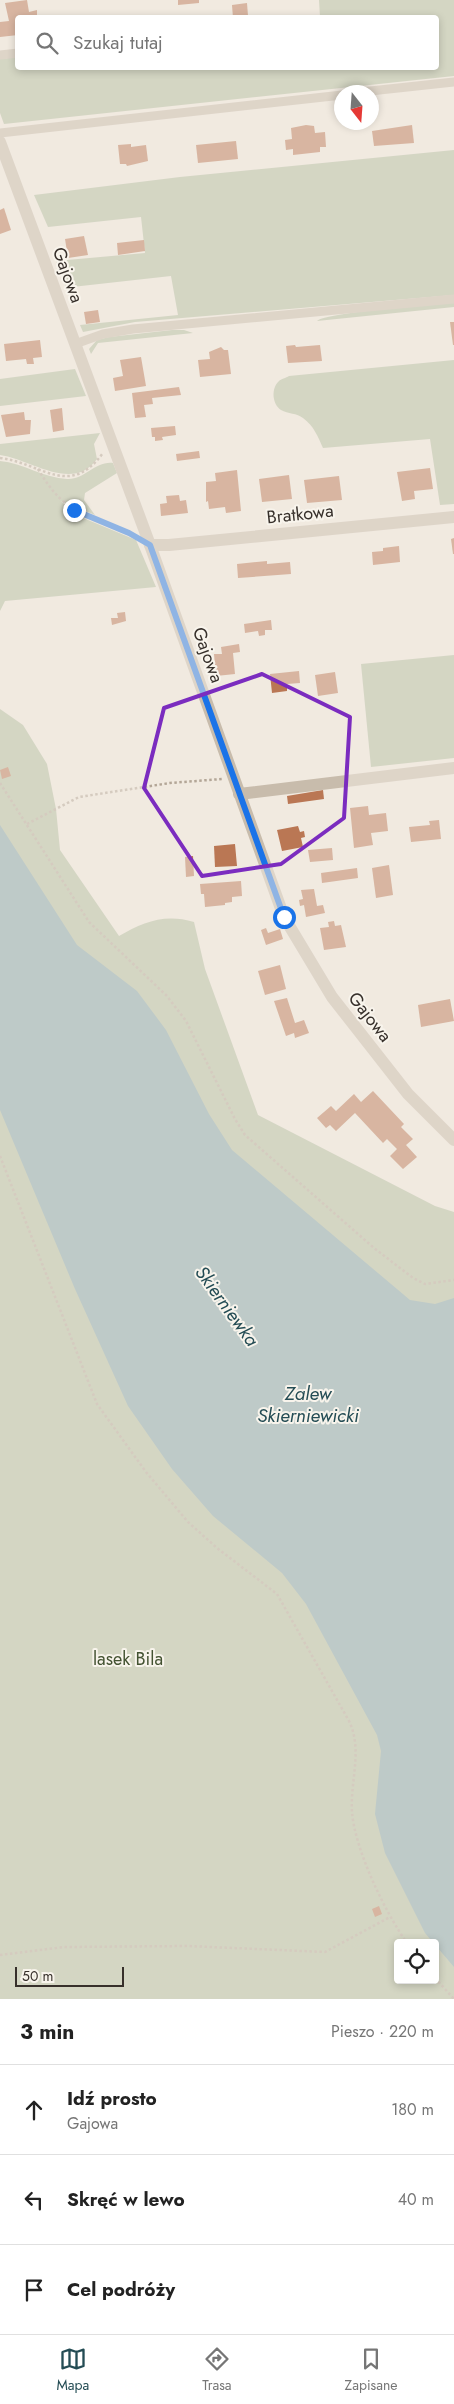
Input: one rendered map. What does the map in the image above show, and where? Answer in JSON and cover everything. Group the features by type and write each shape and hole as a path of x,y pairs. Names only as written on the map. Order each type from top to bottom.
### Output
{"street":[{"name":"Gajowa","path":"0,142 150,545 284,917 332,997 408,1094 454,1140"},
{"name":"Bratkowa","path":"150,545 169,545 454,517"},
{"path":"239,794 454,768"}],"lane":[{"path":"0,55 15,53"},
{"path":"379,90 454,82"},
{"path":"0,133 334,96"},
{"path":"75,344 103,334 133,329 454,299"}],"path":[{"path":"0,458 67,476 83,474 96,463 112,443"},
{"path":"38,469 54,494 74,510 129,533 150,545"},
{"path":"27,824 79,796 170,783 233,779"},
{"path":"0,783 89,922 167,996 186,1021 235,1119 246,1135 374,1248 412,1278 425,1284 454,1280"},
{"path":"0,1156 97,1404 146,1472 188,1522 217,1548 277,1594 349,1721 356,1741 352,1810 356,1838 390,1917 404,1939"},
{"path":"0,1954 64,1946 219,1947 320,1953 332,1949 390,1917"},
{"path":"439,1982 454,1999"}],"highlighted area":[{"path":"262,674 350,717 344,818 281,864 202,876 144,788 164,708"}],"green space":[{"path":"319,0 454,0 454,76 370,85 334,85 334,89 4,124 0,113 0,59 15,57 15,70 439,70 439,15 320,15"},
{"path":"454,150 454,295 135,322 83,332 80,325 178,315 171,276 72,287 68,292 56,261 145,253 141,217 48,227 34,195 180,177"},
{"path":"454,302 454,307 317,321 359,312"},
{"path":"184,330 193,333 98,343 91,354 89,349 97,340 109,337"},
{"path":"454,360 454,504 440,505 430,439 323,448 307,421 301,416 281,410 274,400 276,384 289,376"},
{"path":"75,369 86,396 0,406 0,379"},
{"path":"100,433 94,444 97,459 87,469 76,473 64,474 51,471 0,455 0,444"},
{"path":"0,461 9,462 50,476 67,479 79,477 101,465 113,463 117,473 85,493 84,500 95,515 61,501 76,515 136,540 156,587 5,601 0,611"},
{"path":"454,655 454,758 371,767 361,664"},
{"name":"lasek Bila","path":"0,709 23,725 47,764 56,809 60,850 119,936 155,920 173,918 194,922 205,969 258,1115 435,1206 454,1212 454,1999 0,1999"}],"water":[{"name":"Zalew Skierniewicki","path":"0,825 77,945 137,991 166,1030 209,1114 232,1150 410,1300 435,1304 454,1298 454,1967 439,1949 439,1939 430,1939 425,1933 385,1853 375,1814 381,1751 377,1735 306,1604 282,1573 213,1516 172,1469 128,1406 75,1289 0,1110"}],"building":[{"path":"27,0 29,12 37,10 37,15 15,15 15,35 0,37 0,22 9,21 5,3"},
{"path":"178,0 199,0 199,3 178,5"},
{"path":"247,3 248,15 233,15 232,5"},
{"path":"306,125 314,126 315,133 325,132 326,147 320,147 320,152 293,155 293,149 286,150 285,140 292,139 291,128"},
{"path":"412,125 414,143 374,146 372,131"},
{"path":"236,141 238,159 198,163 196,145"},
{"path":"131,144 131,147 146,145 148,161 127,166 126,164 120,164 118,145"},
{"path":"4,208 11,230 0,234 0,210"},
{"path":"84,236 88,255 68,258 65,239"},
{"path":"144,240 145,251 118,255 117,243"},
{"path":"98,310 100,322 86,324 84,312"},
{"path":"450,322 454,322 454,345 453,345"},
{"path":"40,340 42,357 33,358 34,364 27,364 26,359 6,361 4,344"},
{"path":"295,345 296,347 320,345 322,361 288,363 286,346"},
{"path":"221,347 224,350 228,350 231,374 200,377 198,360 210,359 209,352"},
{"path":"141,357 146,386 115,391 113,378 123,376 120,360"},
{"path":"179,387 181,395 152,398 153,404 144,405 146,417 135,418 132,393"},
{"path":"62,408 64,430 53,432 50,410"},
{"path":"24,412 25,420 31,420 30,434 6,437 1,415"},
{"path":"175,426 176,435 162,437 163,440 155,441 155,437 152,437 151,428"},
{"path":"199,451 200,458 177,461 176,454"},
{"path":"430,468 433,489 414,491 415,499 402,501 397,472"},
{"path":"237,470 241,511 226,513 225,507 209,509 208,501 206,502 206,482 216,481 215,473"},
{"path":"289,475 292,499 262,502 259,479"},
{"path":"339,476 342,500 307,503 304,480"},
{"path":"179,495 180,501 186,500 188,513 161,516 160,504 167,503 166,496"},
{"path":"454,538 454,554 453,554 451,539"},
{"path":"399,546 400,562 373,565 372,552 383,551 383,548"},
{"path":"267,561 267,564 290,562 291,574 238,578 237,564"},
{"path":"125,612 126,621 112,625 111,618 118,618 117,613"},
{"path":"271,620 272,630 265,630 265,635 259,636 258,631 245,633 244,624"},
{"path":"239,644 240,652 233,653 235,674 216,676 214,654 222,654 221,647"},
{"path":"299,671 300,683 287,684 287,691 272,693 270,674"},
{"path":"335,672 338,693 318,696 315,675"},
{"path":"8,767 11,776 2,779 0,770"},
{"path":"323,790 324,799 288,804 287,796"},
{"path":"368,806 369,815 386,813 388,831 371,833 373,845 354,848 350,808"},
{"path":"439,820 441,839 411,842 409,827 430,825 429,821"},
{"path":"298,826 300,832 304,831 305,837 301,838 303,847 282,851 277,830"},
{"path":"235,844 237,866 215,867 214,846"},
{"path":"332,848 333,860 310,862 308,850"},
{"path":"193,856 194,876 186,877 185,857"},
{"path":"389,865 393,895 376,898 372,868"},
{"path":"357,868 358,878 322,883 321,873"},
{"path":"241,881 242,896 232,897 232,902 225,903 225,905 205,907 204,894 201,894 200,884"},
{"path":"314,889 317,906 323,905 325,913 306,917 304,905 300,906 299,900 303,899 301,890"},
{"path":"334,921 335,926 341,925 346,947 324,950 320,928 329,927 328,922"},
{"path":"266,928 268,933 280,929 283,939 266,945 261,930"},
{"path":"280,965 286,989 265,995 258,971"},
{"path":"287,998 295,1023 304,1020 309,1033 295,1038 294,1033 286,1036 274,1001"},
{"path":"450,999 454,1021 421,1027 418,1005"},
{"path":"373,1091 404,1124 401,1127 413,1139 406,1145 417,1157 403,1169 390,1156 397,1149 387,1139 383,1143 355,1113 336,1131 330,1125 326,1128 317,1118 331,1106 336,1111 354,1094 361,1102"},
{"path":"379,1906 382,1914 375,1917 372,1909"}],"route":[{"path":"74,510 129,533 150,545 284,917"}],"water label":[{"name":"Skierniewka","path":"227,1306"}]}
